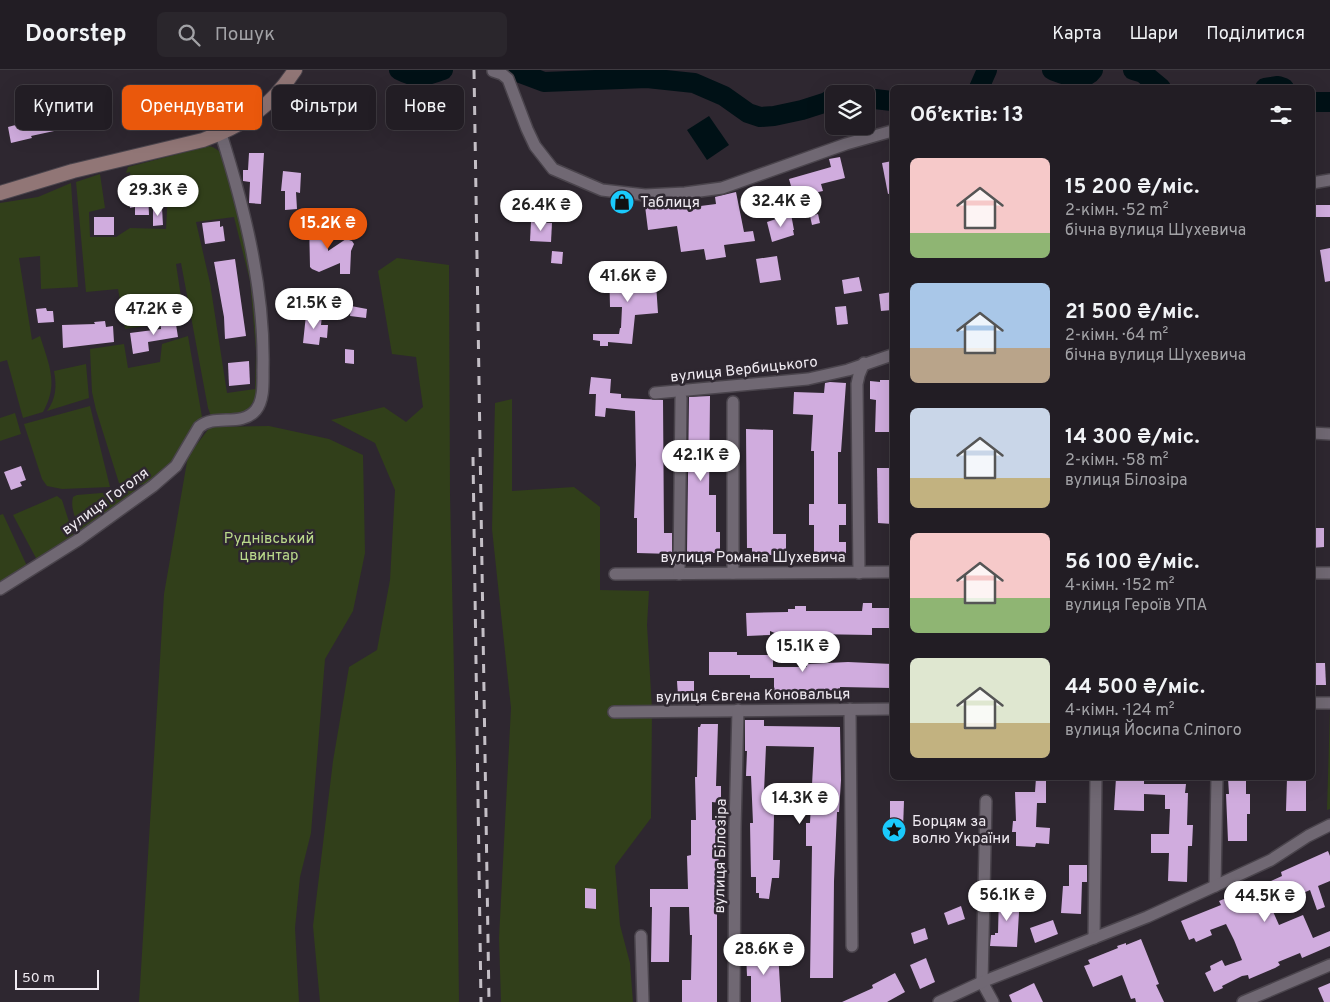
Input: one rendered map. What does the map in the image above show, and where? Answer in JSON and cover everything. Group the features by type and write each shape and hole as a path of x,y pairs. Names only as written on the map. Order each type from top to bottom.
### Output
{"main road":[{"path":"0,193 73,171 221,134 239,126 263,109 277,95 295,70"}],"street":[{"path":"493,70 508,79 535,146 553,169 602,190 645,195 685,193 722,188 846,144 890,132"},
{"name":"вулиця Гоголя","path":"0,589 78,540 152,486 176,466 199,427 210,420 233,420 249,416 255,412 260,404 262,388 262,329 257,274 231,165 221,134"},
{"path":"1315,182 1330,180"},
{"name":"вулиця Вербицького","path":"655,393 808,379 848,370 890,356"},
{"path":"859,573 858,384 859,374 864,363"},
{"path":"680,574 681,398"},
{"path":"733,402 733,573"},
{"path":"1315,433 1330,434"},
{"name":"вулиця Романа Шухевича","path":"615,574 890,572"},
{"path":"1315,573 1330,573"},
{"path":"1315,703 1330,702"},
{"path":"850,709 852,946"},
{"name":"вулиця Євгена Коновальця","path":"614,712 890,709"},
{"name":"вулиця Білозіра","path":"734,1002 738,710"},
{"path":"1094,938 1096,780"},
{"path":"1215,886 1217,780"},
{"path":"986,801 982,982 993,1002"},
{"path":"939,1002 982,982 1146,917 1215,886 1271,860 1308,836 1330,825"},
{"path":"641,936 642,1002"},
{"path":"1243,1002 1330,965"}],"green space":[{"path":"209,146 219,151 227,163 256,290 260,376 256,397 248,410 236,417 211,416 208,408 181,263 176,264 183,310 157,314 153,325 125,329 118,289 86,292 76,182 100,174 105,208 89,212 90,237 116,237 130,228 166,229 168,191 163,188 132,188 130,172 126,173 128,167","holes":["234,217 250,281 256,351 255,389 227,393 210,283 196,222"]},
{"path":"71,183 78,287 41,289 40,256 19,258 32,340 40,336 51,374 51,392 43,412 23,418 7,360 0,362 0,203 38,197"},
{"path":"397,258 449,265 450,494 459,1002 320,1002 313,926 333,761 349,667 377,650 390,580 395,490 375,443 331,420 384,407 406,422 423,407 416,357 392,354 378,271"},
{"path":"188,336 202,417 180,454 159,476 147,483 133,486 119,483 92,392 90,349 124,344 128,368 160,362 162,344"},
{"path":"86,364 89,398 47,411 55,392 54,371"},
{"path":"512,399 512,491 574,487 600,507 600,590 649,591 647,625 652,709 651,818 615,866 620,925 630,963 633,1002 501,1002 499,938 511,708 492,529 495,403"},
{"path":"90,406 110,487 62,489 47,486 42,479 24,424"},
{"path":"15,413 21,434 0,441 0,418"},
{"name":"Руднівський цвинтар","path":"269,426 329,439 363,455 365,553 353,611 325,659 311,833 300,877 295,928 299,1002 139,1002 164,594 188,456 210,427"},
{"path":"138,490 82,532 80,530 73,510 73,497 77,495"},
{"path":"57,496 62,500 74,537 37,560 13,515"},
{"path":"3,514 27,566 0,584 0,515"},
{"path":"1330,709 1330,809 1327,810"}],"shaded area":[{"path":"709,116 729,145 707,160 687,130"}],"building":[{"path":"15,125 15,130 59,130 31,136 32,138 11,143 8,127"},
{"path":"249,153 264,153 261,204 249,203 250,182 243,181 243,170 248,170"},
{"path":"840,157 845,178 821,184 823,191 800,196 799,192 793,193 789,179 831,167 829,159"},
{"path":"890,161 890,194 888,194 882,163"},
{"path":"283,171 301,173 300,193 296,192 297,209 285,210 285,191 281,191"},
{"path":"130,191 148,191 149,215 135,215 135,207 130,208"},
{"path":"736,192 744,232 753,231 755,241 724,245 726,257 706,260 704,249 681,252 677,226 648,230 645,206 684,202 685,208 716,204 715,197"},
{"path":"1315,205 1330,205 1330,217 1315,217"},
{"path":"153,208 162,208 163,225 153,226"},
{"path":"791,214 794,235 772,242 767,222"},
{"path":"818,214 820,223 812,225 810,216"},
{"path":"94,217 114,217 114,235 94,235"},
{"path":"309,220 327,220 328,251 346,239 352,241 354,244 351,251 350,274 340,274 340,263 319,272 310,267"},
{"path":"220,221 220,227 223,226 225,241 205,244 202,223"},
{"path":"531,222 552,223 551,242 530,241"},
{"path":"1330,248 1330,281 1325,282 1320,250"},
{"path":"552,251 563,252 562,264 551,263"},
{"path":"777,256 781,280 760,283 756,259"},
{"path":"235,259 246,336 225,339 224,317 214,262"},
{"path":"609,263 630,263 631,286 656,284 658,313 635,315 632,344 608,342 608,346 600,346 600,341 593,340 593,334 619,334 621,328 622,307 610,307"},
{"path":"859,277 862,291 844,294 842,280"},
{"path":"890,292 890,310 881,311 879,294"},
{"path":"351,306 367,309 366,318 350,316"},
{"path":"846,306 848,324 837,325 835,307"},
{"path":"46,308 47,311 53,311 54,322 38,323 36,309"},
{"path":"306,315 322,316 321,325 328,325 327,338 320,337 319,345 303,343"},
{"path":"175,318 178,337 148,342 149,351 133,354 130,333 161,329 160,320"},
{"path":"105,321 106,327 113,326 114,342 63,348 62,325 95,324 94,322"},
{"path":"345,349 354,350 354,364 345,363"},
{"path":"249,361 250,384 229,386 228,363"},
{"path":"591,377 611,379 610,393 621,394 621,398 663,400 664,533 672,533 672,554 637,553 637,518 634,518 636,465 635,411 606,408 605,417 595,416 596,394 589,394"},
{"path":"880,380 890,380 890,432 875,432 876,400 870,399 870,381 880,382"},
{"path":"825,383 846,383 841,452 838,452 838,504 846,504 846,525 839,525 839,542 846,542 846,556 814,556 814,525 809,525 809,504 814,504 814,451 811,451 813,415 793,414 794,392 824,393"},
{"path":"710,396 709,495 716,495 716,532 720,532 720,553 687,553 689,397"},
{"path":"746,429 773,430 773,534 786,534 786,555 752,555 752,548 747,548"},
{"path":"21,466 26,480 20,482 22,486 11,490 4,472"},
{"path":"877,468 890,468 890,524 878,523"},
{"path":"1315,528 1324,528 1324,547 1315,548"},
{"path":"863,603 872,603 872,608 890,608 890,628 872,628 872,635 810,634 797,639 789,639 770,631 770,635 747,636 746,613 788,612 788,609 795,609 795,606 806,606 806,611 862,611"},
{"path":"709,652 737,652 737,655 773,655 773,667 807,667 807,664 848,662 890,664 890,688 840,687 840,690 774,692 774,678 750,678 750,675 709,675"},
{"path":"1315,663 1325,663 1326,685 1315,685"},
{"path":"677,681 694,681 694,696 678,696"},
{"path":"745,720 764,720 764,726 840,727 841,780 839,812 837,812 834,881 833,978 810,978 812,846 806,846 806,823 810,823 814,747 766,746 764,792 780,791 781,815 774,815 773,860 780,860 779,878 772,878 769,899 759,898 759,893 756,893 756,877 751,877 750,823 753,823 751,776 746,776"},
{"path":"701,724 718,724 716,786 721,786 721,803 712,802 712,820 720,820 717,907 717,1002 682,1002 682,980 691,980 692,935 690,935 689,907 670,907 669,962 651,962 652,907 650,907 650,889 688,889 687,856 691,855 691,820 696,820 695,777 697,777 698,727"},
{"path":"1036,780 1046,780 1046,803 1037,803 1036,827 1050,828 1049,844 1036,843 1035,847 1016,846 1016,832 1012,832 1013,821 1016,821 1015,792 1035,792"},
{"path":"1116,780 1144,780 1144,784 1186,784 1185,793 1188,793 1187,825 1193,825 1192,846 1188,846 1187,882 1168,881 1169,853 1151,853 1151,834 1169,834 1170,809 1165,809 1165,795 1144,794 1144,811 1114,810"},
{"path":"1228,780 1246,780 1246,794 1250,794 1250,814 1247,814 1247,841 1228,841 1226,794 1229,794"},
{"path":"1287,780 1306,780 1306,811 1286,811"},
{"path":"890,801 904,801 903,829 890,829"},
{"path":"1328,851 1330,856 1330,881 1318,886 1325,907 1317,910 1310,890 1271,907 1279,925 1303,915 1313,938 1330,931 1330,946 1302,958 1300,953 1278,962 1280,965 1275,968 1249,979 1248,975 1242,976 1214,992 1205,973 1211,970 1210,966 1222,960 1225,966 1242,960 1234,940 1226,924 1210,930 1212,935 1196,942 1194,938 1189,940 1181,921 1221,905 1219,901 1229,897 1230,899 1282,876 1281,872"},
{"path":"1069,865 1087,865 1087,882 1082,882 1081,914 1061,913 1063,886 1069,886"},
{"path":"585,888 596,889 596,909 585,908"},
{"path":"999,895 1020,895 1017,947 990,946 991,935 998,933"},
{"path":"961,906 965,919 948,925 944,913"},
{"path":"1053,920 1058,934 1035,943 1030,928"},
{"path":"925,928 928,939 914,944 911,933"},
{"path":"1141,939 1159,984 1156,985 1164,1002 1136,1002 1135,998 1131,999 1122,975 1093,987 1084,966 1090,964 1088,960 1118,948 1117,946 1126,943 1126,945"},
{"path":"778,951 781,1002 751,1002 751,976 747,976 746,952"},
{"path":"926,958 935,982 920,989 910,965"},
{"path":"895,973 905,992 887,1002 842,1002 873,988 872,985"},
{"path":"1034,983 1043,1002 1012,1002 1009,995"},
{"path":"1330,983 1330,1002 1324,1002 1318,988"}],"waterway":[{"path":"399,70 416,76 443,70"},
{"path":"512,70 544,82 647,78 694,83 724,96 748,113 760,117 802,110 825,103"},
{"path":"980,85 987,70"},
{"path":"1052,70 1074,77 1085,76 1093,70"},
{"path":"1133,70 1143,73 1157,85"},
{"path":"875,99 890,101"},
{"path":"1315,102 1330,102"}],"railway":[{"path":"474,70 489,1002"},
{"path":"473,457 481,1002"}],"place":[{"name":"Таблиця","path":"622,202"},
{"name":"Борцям за волю України","path":"894,830"}]}
